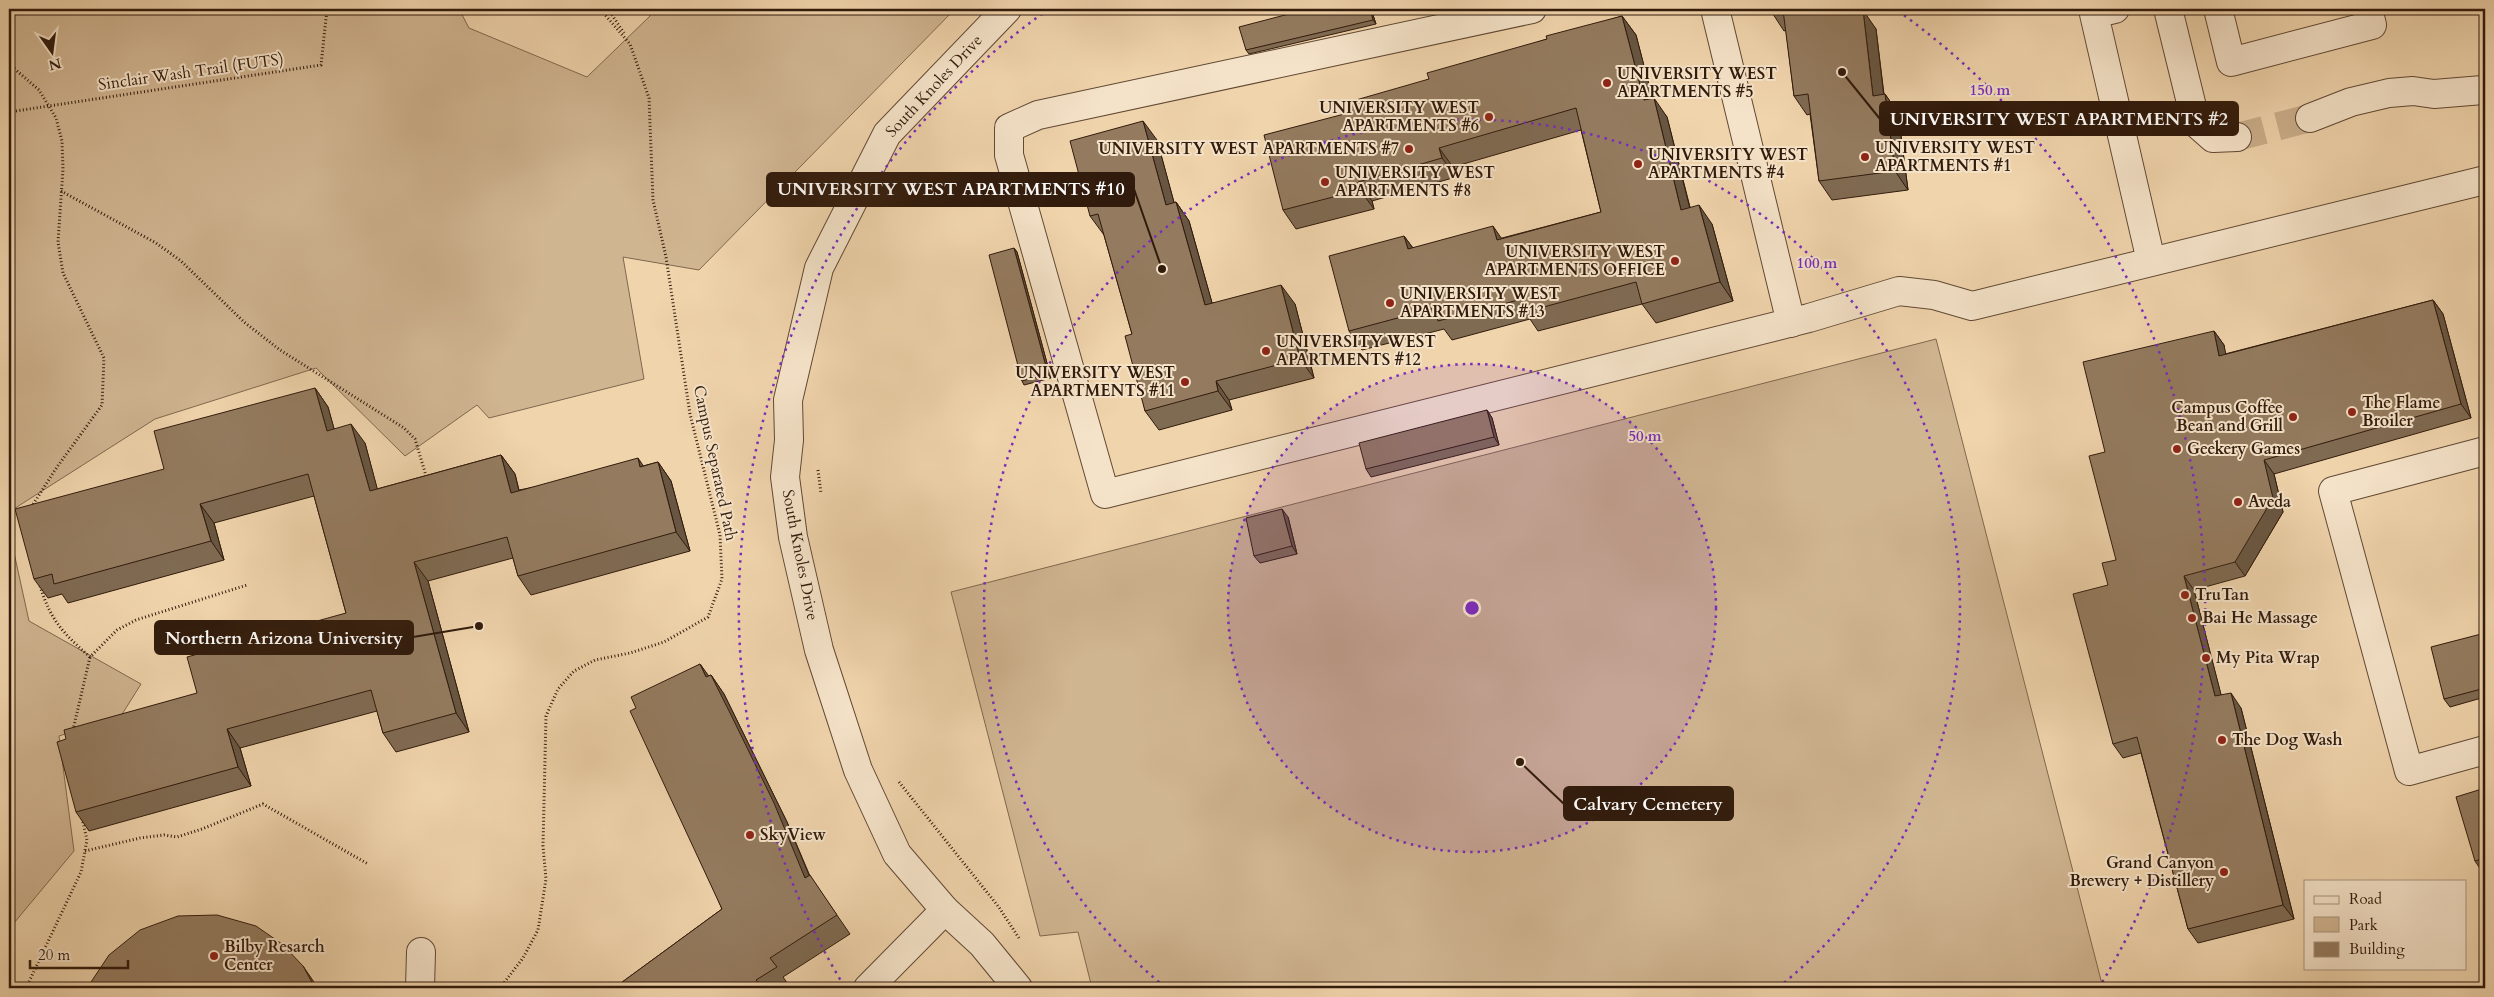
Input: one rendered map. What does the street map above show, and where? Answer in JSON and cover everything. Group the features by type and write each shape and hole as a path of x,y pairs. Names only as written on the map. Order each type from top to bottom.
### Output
{"street":[{"name":"South Knoles Drive","path":"1007,9 887,134 819,268 788,400 789,440 785,477 793,537 820,650 858,770 897,854 945,910 982,944 1018,988"},
{"path":"1532,9 1038,115 1009,128 1009,155 1104,494 1791,323 1899,291 1934,295 1972,306 2485,180"},
{"path":"1715,9 1791,323"},
{"path":"2168,9 2196,123 2213,138 2237,137"},
{"path":"2218,9 2231,62 2372,25 2368,9"},
{"path":"2101,11 2151,262"},
{"path":"2310,118 2352,102 2389,93 2413,90 2434,94 2483,90"},
{"path":"2485,451 2333,491 2409,771 2485,750"},
{"path":"868,988 945,910"},
{"path":"420,988 421,952"}],"path":[{"name":"Sinclair Wash Trail (FUTS)","path":"9,112 321,65 327,9"},
{"name":"Campus Separated Path","path":"600,9 630,44"},
{"name":"Campus Separated Path","path":"500,988 524,958 538,930 546,879 543,846 546,716 558,689 574,671 595,660 630,654 664,642 708,617 722,579 720,535 690,414 666,257 653,200 649,98 630,44 608,9"},
{"path":"9,64 39,90 56,118 62,140 58,242 63,273 104,358 102,405 57,467 31,508"},
{"path":"61,191 118,220 156,243 180,261 244,322 280,350 404,428 414,439 428,482"},
{"path":"818,463 821,502"},
{"path":"39,583 53,620 67,637 90,657"},
{"path":"72,736 90,657 117,630 136,620 247,585"},
{"path":"896,778 998,906 1025,946"},
{"path":"85,851 140,838 164,835 177,837 263,804 368,864"},
{"path":"26,988 81,872 87,840 80,813"}],"green space":[{"path":"9,9 459,9 469,28 587,77 650,16 648,9 955,9 699,270 623,257 644,379 489,418 477,405 405,456 316,368 155,419 9,512"},
{"path":"1936,339 2103,988 1092,988 1078,932 1040,936 951,592"},
{"path":"9,530 29,621 141,684 121,716 59,736 74,851 9,929"}],"building":[{"path":"1308,9 1370,9 1373,20 1246,50 1239,27"},
{"path":"1771,9 1863,10 1873,96 1885,94 1895,171 1819,181 1808,94 1794,96 1783,10 1771,11"},
{"path":"1622,16 1644,100 1654,98 1681,210 1699,205 1720,282 1642,304 1636,282 1525,312 1522,299 1438,321 1435,308 1349,331 1329,256 1404,236 1408,249 1493,226 1497,240 1601,212 1576,108 1439,148 1442,158 1358,182 1360,190 1283,210 1264,135 1352,112 1349,102 1429,79 1427,73 1547,39 1546,36"},
{"path":"1143,121 1166,205 1176,202 1205,305 1281,285 1300,359 1216,381 1218,391 1145,411 1125,336 1132,334 1098,214 1090,216 1070,141"},
{"path":"1014,248 1048,374 1022,381 989,255"},
{"path":"2433,300 2461,404 2264,460 2273,498 2235,562 2184,576 2215,696 2231,693 2283,905 2188,929 2137,737 2113,744 2073,594 2108,585 2102,563 2116,560 2089,456 2105,452 2083,362 2214,331 2219,356"},
{"path":"315,388 327,431 351,424 370,491 501,455 511,493 638,458 640,467 658,462 676,532 518,576 507,537 414,562 456,713 383,733 371,690 227,729 238,767 76,812 57,742 66,739 64,730 197,693 187,657 346,613 308,474 200,504 211,541 54,584 52,574 34,579 15,509 164,469 154,431"},
{"path":"1487,410 1494,437 1366,469 1359,443"},
{"path":"1282,509 1292,546 1254,556 1246,518"},
{"path":"2485,633 2485,688 2444,699 2431,647"},
{"name":"SkyView","path":"700,664 706,677 711,675 734,721 774,803 805,878 810,875 837,915 770,958 777,967 756,980 763,988 614,988 722,909 630,711 636,708 631,697"},
{"path":"2485,788 2485,858 2475,861 2456,797"},
{"name":"Bilby Resarch Center","path":"217,915 256,926 282,944 303,966 315,988 87,988 109,955 140,930 178,916"}],"tunnel":[{"path":"2237,137 2310,118"}],"place":[{"name":"UNIVERSITY WEST APARTMENTS #2","path":"1842,72"},
{"name":"UNIVERSITY WEST APARTMENTS #5","path":"1607,83"},
{"name":"UNIVERSITY WEST APARTMENTS #6","path":"1489,117"},
{"name":"UNIVERSITY WEST APARTMENTS #7","path":"1409,149"},
{"name":"UNIVERSITY WEST APARTMENTS #1","path":"1865,157"},
{"name":"UNIVERSITY WEST APARTMENTS #4","path":"1638,164"},
{"name":"UNIVERSITY WEST APARTMENTS #8","path":"1325,182"},
{"name":"UNIVERSITY WEST APARTMENTS OFFICE","path":"1675,261"},
{"name":"UNIVERSITY WEST APARTMENTS #10","path":"1162,269"},
{"name":"UNIVERSITY WEST APARTMENTS #13","path":"1390,303"},
{"name":"UNIVERSITY WEST APARTMENTS #12","path":"1266,351"},
{"name":"UNIVERSITY WEST APARTMENTS #11","path":"1185,382"},
{"name":"The Flame Broiler","path":"2352,412"},
{"name":"Campus Coffee Bean and Grill","path":"2293,417"},
{"name":"Geekery Games","path":"2177,449"},
{"name":"Aveda","path":"2238,502"},
{"name":"TruTan","path":"2185,595"},
{"name":"Bai He Massage","path":"2192,618"},
{"name":"Northern Arizona University","path":"479,626"},
{"name":"My Pita Wrap","path":"2206,658"},
{"name":"The Dog Wash","path":"2222,740"},
{"name":"Calvary Cemetery","path":"1520,762"},
{"name":"SkyView","path":"750,835"},
{"name":"Grand Canyon Brewery + Distillery","path":"2224,872"},
{"name":"Bilby Resarch Center","path":"214,956"}]}
